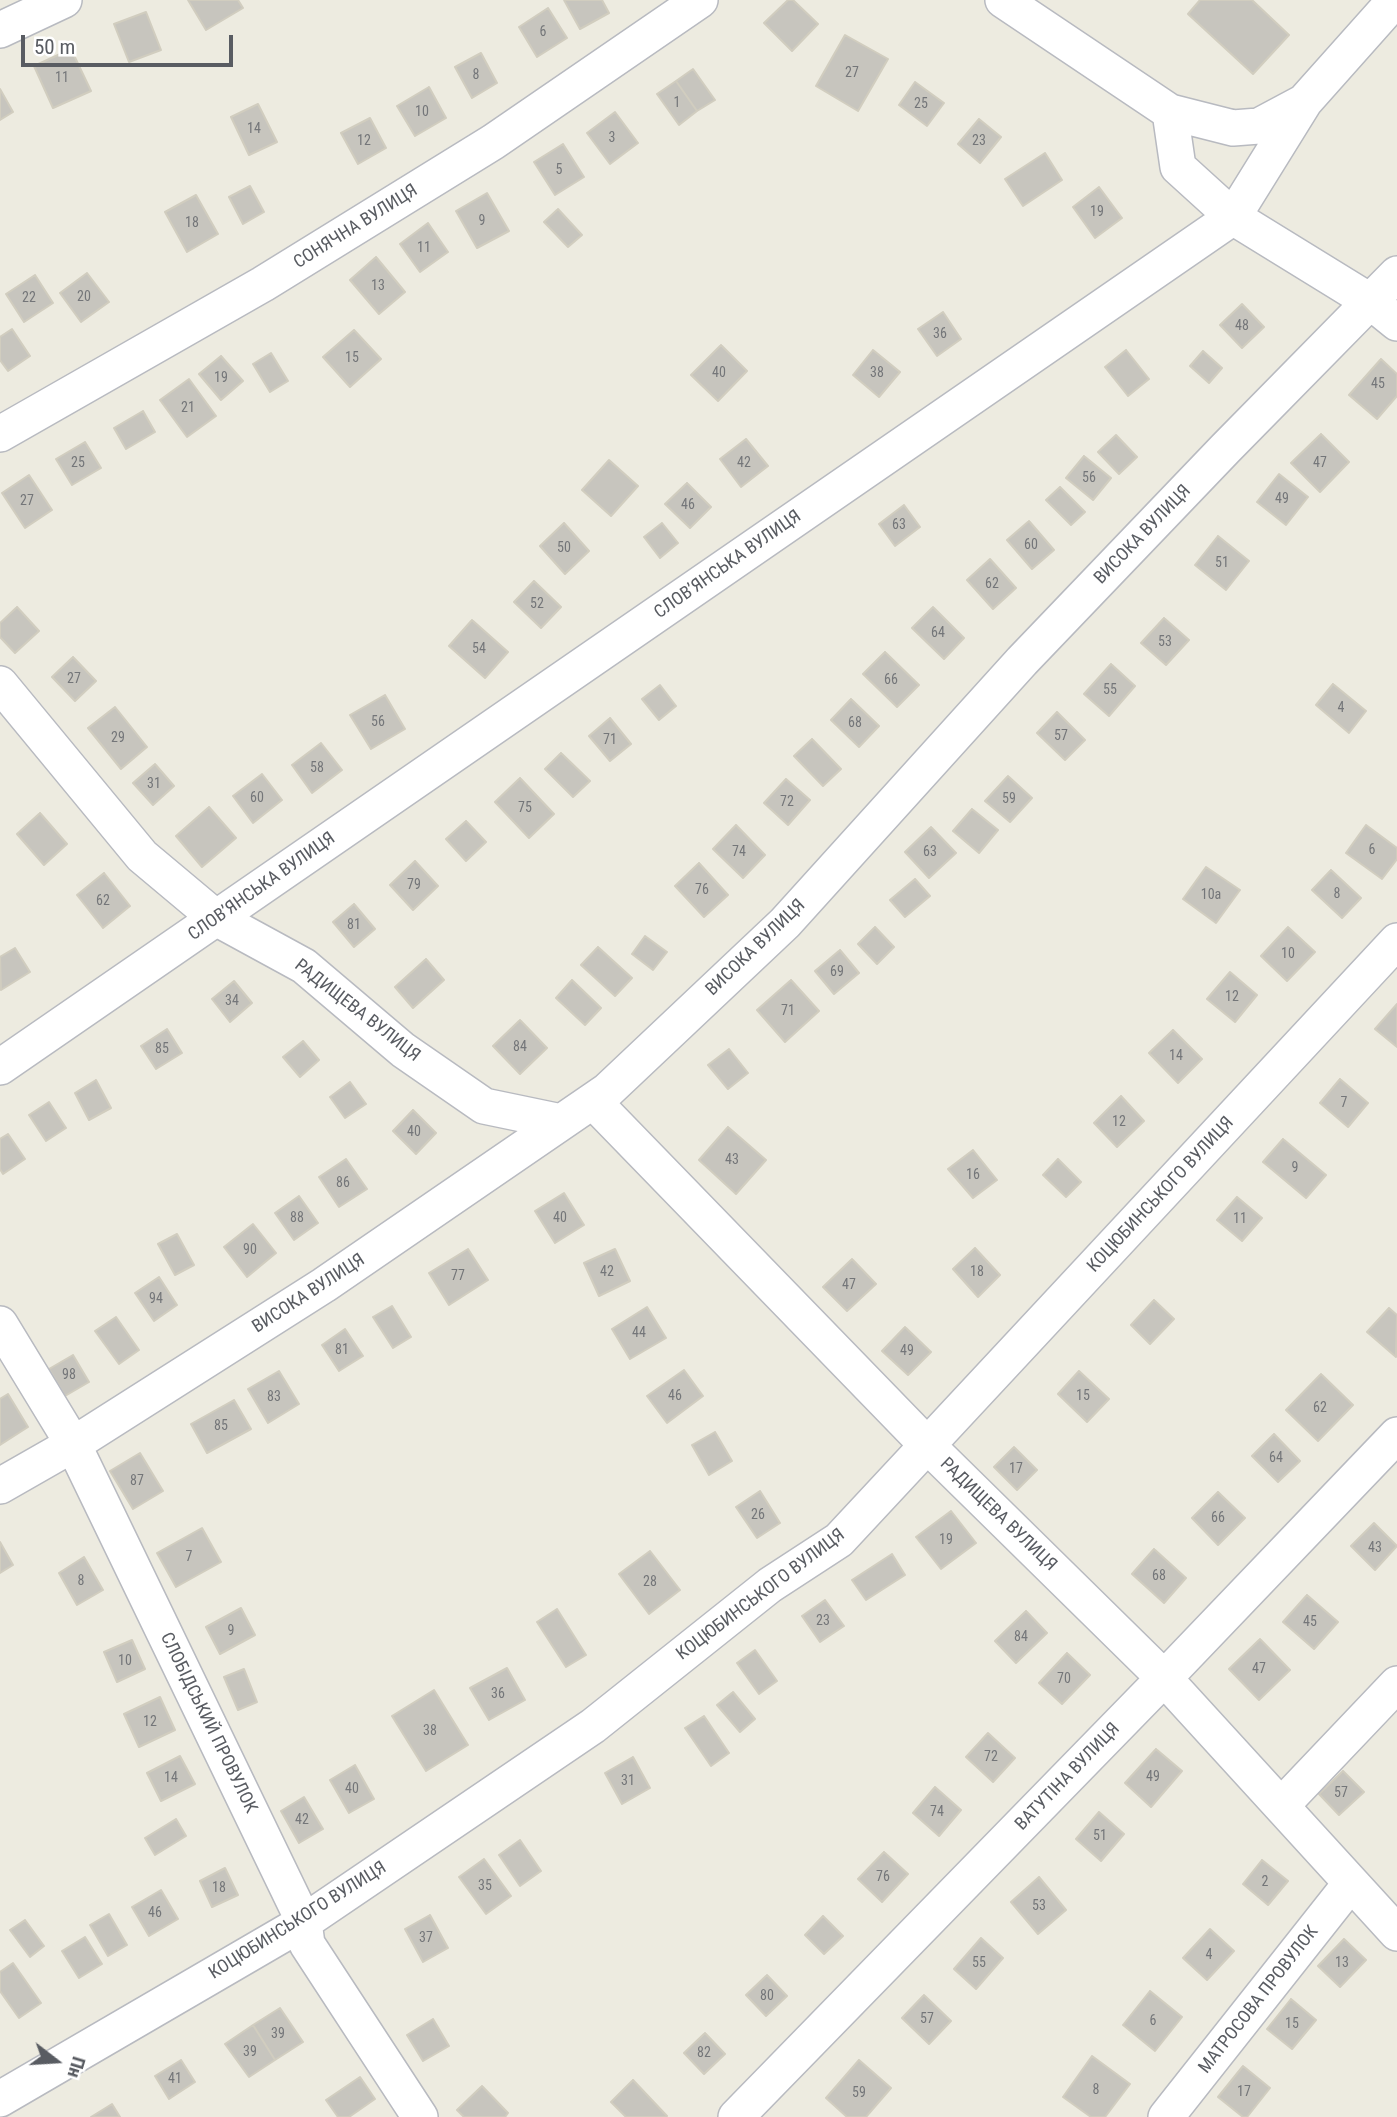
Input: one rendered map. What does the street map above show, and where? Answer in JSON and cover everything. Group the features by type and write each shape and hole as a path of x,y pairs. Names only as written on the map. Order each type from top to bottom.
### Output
{"street":[{"path":"0,30 64,0"},
{"name":"СОНЯЧНА ВУЛИЦЯ","path":"0,434 263,284 493,142 700,0"},
{"path":"1003,0 1170,112 1233,128 1259,126 1305,101"},
{"name":"СЛОВ’ЯНСЬКА ВУЛИЦЯ","path":"0,1067 1233,218 1305,101 1395,0"},
{"path":"1170,112 1178,167 1233,218 1384,312"},
{"name":"ВИСОКА ВУЛИЦЯ","path":"0,1486 73,1444 324,1285 607,1091 785,923 1022,661 1224,449 1384,312 1397,274"},
{"name":"РАДИЩЕВА ВУЛИЦЯ","path":"0,684 142,856 216,918 304,966 403,1050 484,1106 561,1122"},
{"name":"КОЦЮБИНСЬКОГО ВУЛИЦЯ","path":"0,2099 304,1922 593,1726 770,1585 839,1540 1397,941"},
{"name":"РАДИЩЕВА ВУЛИЦЯ","path":"593,1101 928,1446 1164,1678 1397,1933"},
{"name":"СЛОБІДСЬКИЙ ПРОВУЛОК","path":"0,1324 73,1444 304,1922 307,1944 408,2113"},
{"name":"ВАТУТІНА ВУЛИЦЯ","path":"736,2117 1397,1435"},
{"path":"1281,1806 1397,1684"},
{"name":"МАТРОСОВА ПРОВУЛОК","path":"1166,2117 1351,1883"}],"building":[{"path":"188,0 238,0 243,8 206,30"},
{"path":"564,0 602,0 609,13 580,29"},
{"path":"788,0 793,0 818,24 792,51 764,23"},
{"path":"1200,0 1252,0 1289,35 1253,74 1188,14"},
{"path":"548,8 567,38 537,57 519,27"},
{"path":"146,12 161,50 129,62 114,24"},
{"path":"845,35 888,59 858,111 816,86"},
{"path":"71,49 91,91 53,108 34,66"},
{"path":"481,53 497,83 472,98 455,67"},
{"path":"693,69 715,100 697,111 676,81"},
{"path":"676,81 697,111 679,125 657,94"},
{"path":"915,82 944,103 927,126 899,105"},
{"path":"429,87 446,118 415,136 397,106"},
{"path":"0,89 13,112 0,120"},
{"path":"258,104 277,142 249,155 231,117"},
{"path":"615,112 638,143 610,164 587,133"},
{"path":"370,118 386,148 358,164 341,133"},
{"path":"979,119 1001,137 980,163 958,144"},
{"path":"563,144 584,177 555,195 534,162"},
{"path":"1045,153 1062,180 1023,206 1005,179"},
{"path":"250,186 264,212 243,224 229,197"},
{"path":"1099,187 1122,218 1095,238 1073,207"},
{"path":"487,193 509,231 477,248 456,211"},
{"path":"196,195 218,234 187,252 165,212"},
{"path":"558,209 582,235 568,247 544,222"},
{"path":"428,223 448,252 420,272 400,244"},
{"path":"376,257 405,292 379,314 350,280"},
{"path":"87,273 109,302 81,322 60,293"},
{"path":"35,275 53,303 24,322 6,294"},
{"path":"1242,304 1264,327 1242,348 1220,325"},
{"path":"943,312 961,339 937,356 918,329"},
{"path":"12,329 30,356 8,371 0,360 0,337"},
{"path":"354,330 381,359 350,387 323,357"},
{"path":"721,345 747,371 718,401 691,375"},
{"path":"873,350 900,372 879,397 853,375"},
{"path":"1126,350 1149,379 1128,396 1105,367"},
{"path":"1203,351 1222,368 1209,383 1190,366"},
{"path":"271,353 288,381 270,392 253,364"},
{"path":"221,356 243,381 221,400 199,374"},
{"path":"1381,359 1397,374 1397,396 1377,419 1349,395"},
{"path":"189,379 216,416 187,437 160,400"},
{"path":"143,411 155,432 126,449 114,428"},
{"path":"1321,434 1349,462 1320,492 1291,463"},
{"path":"1116,435 1137,457 1119,474 1098,452"},
{"path":"746,439 768,466 741,487 720,459"},
{"path":"85,442 101,468 72,485 56,459"},
{"path":"1084,456 1111,478 1093,500 1066,478"},
{"path":"609,460 638,486 611,516 582,490"},
{"path":"1279,474 1308,497 1286,525 1257,502"},
{"path":"29,475 52,510 25,528 2,493"},
{"path":"687,483 711,507 690,528 665,504"},
{"path":"1060,487 1085,512 1071,525 1046,500"},
{"path":"904,505 920,527 895,546 879,524"},
{"path":"1029,521 1054,550 1032,569 1007,540"},
{"path":"564,523 589,551 565,574 540,546"},
{"path":"662,523 678,543 660,558 644,537"},
{"path":"1218,536 1249,561 1226,590 1195,565"},
{"path":"990,559 1016,588 993,609 967,580"},
{"path":"534,581 561,607 541,628 514,602"},
{"path":"17,607 39,631 15,653 0,637 0,623"},
{"path":"933,607 964,638 944,659 912,628"},
{"path":"1164,618 1189,640 1166,665 1141,643"},
{"path":"472,620 508,652 485,678 449,646"},
{"path":"885,652 919,685 897,707 863,674"},
{"path":"73,657 96,681 75,701 52,677"},
{"path":"1111,664 1135,686 1109,716 1084,694"},
{"path":"1333,684 1366,711 1349,733 1316,705"},
{"path":"660,685 676,706 659,720 642,699"},
{"path":"385,695 405,729 371,749 350,715"},
{"path":"851,699 879,726 859,747 831,720"},
{"path":"115,707 147,747 121,769 88,728"},
{"path":"1057,712 1085,740 1065,760 1037,733"},
{"path":"610,718 631,744 610,761 589,736"},
{"path":"812,739 841,769 823,786 794,756"},
{"path":"321,743 342,770 312,793 292,765"},
{"path":"561,753 590,781 573,797 545,769"},
{"path":"155,764 174,786 153,805 133,783"},
{"path":"262,774 282,800 253,823 233,796"},
{"path":"1008,776 1032,798 1010,822 985,801"},
{"path":"520,778 554,814 529,838 495,802"},
{"path":"786,779 810,800 788,825 764,803"},
{"path":"209,807 236,838 202,867 176,836"},
{"path":"972,809 998,830 979,853 953,831"},
{"path":"40,813 67,844 44,865 17,834"},
{"path":"466,821 486,842 466,861 446,839"},
{"path":"736,825 765,855 743,878 713,849"},
{"path":"1366,825 1397,848 1397,859 1382,879 1346,853"},
{"path":"931,827 956,853 929,878 905,852"},
{"path":"415,861 438,886 413,910 390,885"},
{"path":"699,863 728,895 704,917 675,886"},
{"path":"1206,867 1240,890 1216,923 1183,899"},
{"path":"1331,870 1361,898 1342,918 1312,890"},
{"path":"104,873 130,906 103,928 77,895"},
{"path":"915,879 930,896 905,917 890,900"},
{"path":"354,904 375,929 354,947 333,922"},
{"path":"875,927 894,947 877,964 858,944"},
{"path":"1288,927 1315,952 1287,981 1261,956"},
{"path":"645,936 667,952 653,970 632,954"},
{"path":"598,947 632,978 615,996 581,965"},
{"path":"15,948 30,972 1,990 0,957"},
{"path":"840,950 859,973 834,994 815,971"},
{"path":"426,959 444,980 413,1008 395,987"},
{"path":"1230,972 1257,995 1235,1022 1207,999"},
{"path":"572,980 601,1008 585,1025 556,998"},
{"path":"791,980 819,1011 785,1042 757,1010"},
{"path":"234,981 252,1003 230,1022 212,999"},
{"path":"1397,1004 1397,1047 1375,1029"},
{"path":"520,1020 547,1048 520,1074 493,1046"},
{"path":"167,1029 182,1053 156,1069 141,1046"},
{"path":"1173,1030 1202,1059 1178,1083 1149,1053"},
{"path":"303,1041 319,1060 300,1077 283,1057"},
{"path":"729,1049 748,1073 728,1089 708,1065"},
{"path":"1340,1079 1368,1103 1348,1127 1320,1103"},
{"path":"96,1080 111,1108 89,1120 75,1093"},
{"path":"350,1082 366,1104 345,1118 330,1097"},
{"path":"1121,1096 1144,1121 1117,1147 1094,1123"},
{"path":"49,1102 66,1128 46,1141 29,1115"},
{"path":"413,1110 436,1133 416,1154 393,1131"},
{"path":"728,1127 766,1160 736,1194 699,1160"},
{"path":"8,1134 25,1159 3,1174 0,1169 0,1139"},
{"path":"1283,1139 1326,1175 1306,1198 1263,1162"},
{"path":"973,1150 997,1180 973,1198 948,1169"},
{"path":"346,1159 367,1189 339,1207 319,1177"},
{"path":"1058,1159 1081,1182 1066,1197 1043,1175"},
{"path":"564,1193 584,1225 555,1243 535,1211"},
{"path":"299,1196 318,1223 294,1240 275,1213"},
{"path":"1237,1197 1262,1218 1242,1241 1217,1220"},
{"path":"253,1224 276,1253 247,1277 224,1247"},
{"path":"177,1234 194,1265 175,1275 158,1244"},
{"path":"975,1248 1000,1275 978,1297 953,1269"},
{"path":"468,1249 488,1280 449,1305 429,1273"},
{"path":"615,1249 630,1281 599,1296 584,1263"},
{"path":"852,1259 876,1284 847,1311 823,1287"},
{"path":"159,1277 177,1305 154,1321 135,1293"},
{"path":"1154,1300 1174,1319 1150,1344 1131,1325"},
{"path":"392,1306 411,1337 393,1348 373,1317"},
{"path":"647,1307 666,1338 630,1359 612,1329"},
{"path":"1389,1308 1397,1315 1396,1357 1367,1332"},
{"path":"116,1317 139,1350 119,1364 95,1331"},
{"path":"905,1327 931,1352 908,1375 882,1351"},
{"path":"345,1329 363,1356 339,1371 322,1345"},
{"path":"73,1355 89,1382 65,1396 49,1369"},
{"path":"684,1370 703,1396 667,1423 647,1396"},
{"path":"279,1371 299,1404 268,1423 248,1389"},
{"path":"1079,1371 1109,1399 1087,1422 1058,1394"},
{"path":"1321,1374 1353,1405 1318,1441 1286,1410"},
{"path":"8,1394 28,1427 0,1445 0,1399"},
{"path":"234,1400 251,1429 207,1453 191,1424"},
{"path":"715,1432 732,1461 709,1475 692,1445"},
{"path":"1274,1434 1300,1461 1278,1482 1252,1456"},
{"path":"1014,1447 1037,1470 1017,1490 994,1467"},
{"path":"140,1453 163,1491 133,1509 110,1471"},
{"path":"760,1491 780,1523 757,1538 736,1507"},
{"path":"1218,1492 1245,1518 1218,1545 1192,1518"},
{"path":"951,1511 976,1543 941,1569 916,1537"},
{"path":"1374,1523 1397,1546 1375,1570 1351,1546"},
{"path":"202,1528 221,1562 176,1587 157,1553"},
{"path":"0,1542 13,1565 0,1573"},
{"path":"1154,1549 1186,1578 1164,1603 1132,1574"},
{"path":"650,1551 680,1590 649,1614 619,1574"},
{"path":"892,1554 905,1575 866,1600 852,1580"},
{"path":"84,1557 103,1590 77,1605 59,1573"},
{"path":"1307,1595 1338,1622 1314,1649 1283,1622"},
{"path":"825,1600 844,1626 820,1642 802,1616"},
{"path":"241,1608 255,1635 220,1654 206,1627"},
{"path":"557,1609 586,1655 566,1667 537,1622"},
{"path":"1026,1611 1047,1633 1016,1663 995,1641"},
{"path":"1260,1639 1290,1670 1259,1700 1229,1669"},
{"path":"132,1640 145,1669 117,1682 104,1652"},
{"path":"755,1650 777,1681 759,1694 737,1663"},
{"path":"1067,1653 1090,1675 1062,1704 1039,1683"},
{"path":"507,1668 525,1700 489,1720 470,1688"},
{"path":"244,1669 257,1702 238,1710 224,1677"},
{"path":"434,1690 468,1745 426,1771 392,1716"},
{"path":"733,1692 755,1719 740,1732 717,1705"},
{"path":"160,1697 175,1730 139,1747 124,1714"},
{"path":"704,1716 729,1753 711,1766 685,1728"},
{"path":"988,1733 1015,1758 993,1782 966,1757"},
{"path":"1156,1749 1182,1771 1151,1807 1125,1783"},
{"path":"180,1756 195,1784 161,1801 147,1773"},
{"path":"633,1757 650,1788 622,1804 605,1773"},
{"path":"355,1765 374,1799 349,1813 330,1780"},
{"path":"1343,1771 1364,1792 1339,1815 1319,1794"},
{"path":"935,1787 961,1810 939,1836 913,1813"},
{"path":"304,1797 323,1829 299,1843 281,1811"},
{"path":"1099,1812 1124,1834 1101,1861 1076,1839"},
{"path":"176,1819 186,1836 155,1855 145,1838"},
{"path":"520,1840 541,1871 520,1886 499,1855"},
{"path":"884,1852 908,1874 882,1902 858,1879"},
{"path":"484,1859 511,1896 486,1914 459,1877"},
{"path":"1262,1860 1288,1881 1268,1905 1243,1884"},
{"path":"225,1868 238,1895 212,1907 200,1881"},
{"path":"1039,1877 1066,1910 1038,1934 1011,1902"},
{"path":"161,1890 178,1919 149,1936 132,1907"},
{"path":"109,1914 127,1945 108,1956 90,1925"},
{"path":"430,1915 448,1948 423,1962 405,1929"},
{"path":"823,1916 843,1936 824,1954 805,1935"},
{"path":"25,1920 44,1946 30,1957 10,1930"},
{"path":"1210,1929 1234,1951 1207,1980 1183,1958"},
{"path":"85,1937 102,1964 79,1978 62,1951"},
{"path":"981,1938 1003,1958 976,1989 954,1969"},
{"path":"1344,1939 1366,1960 1340,1987 1318,1966"},
{"path":"13,1963 41,2003 19,2018 0,1991 0,1972"},
{"path":"767,1975 787,1996 766,2016 746,1995"},
{"path":"1150,1991 1182,2017 1155,2051 1123,2025"},
{"path":"924,1995 951,2021 929,2044 902,2018"},
{"path":"1291,1999 1316,2020 1292,2049 1267,2029"},
{"path":"280,2008 303,2042 275,2060 253,2025"},
{"path":"433,2019 449,2046 423,2061 407,2035"},
{"path":"253,2025 275,2060 249,2077 225,2044"},
{"path":"705,2033 725,2054 704,2074 684,2053"},
{"path":"1092,2056 1130,2084 1105,2117 1091,2117 1063,2097"},
{"path":"181,2060 195,2082 169,2099 155,2076"},
{"path":"859,2060 891,2088 866,2117 847,2117 826,2098"},
{"path":"1243,2066 1270,2088 1247,2117 1243,2117 1218,2097"},
{"path":"360,2077 375,2099 349,2117 338,2117 326,2100"},
{"path":"633,2080 666,2117 626,2117 611,2102"},
{"path":"482,2086 508,2113 505,2117 464,2117 457,2110"},
{"path":"112,2104 120,2117 91,2117"}]}
